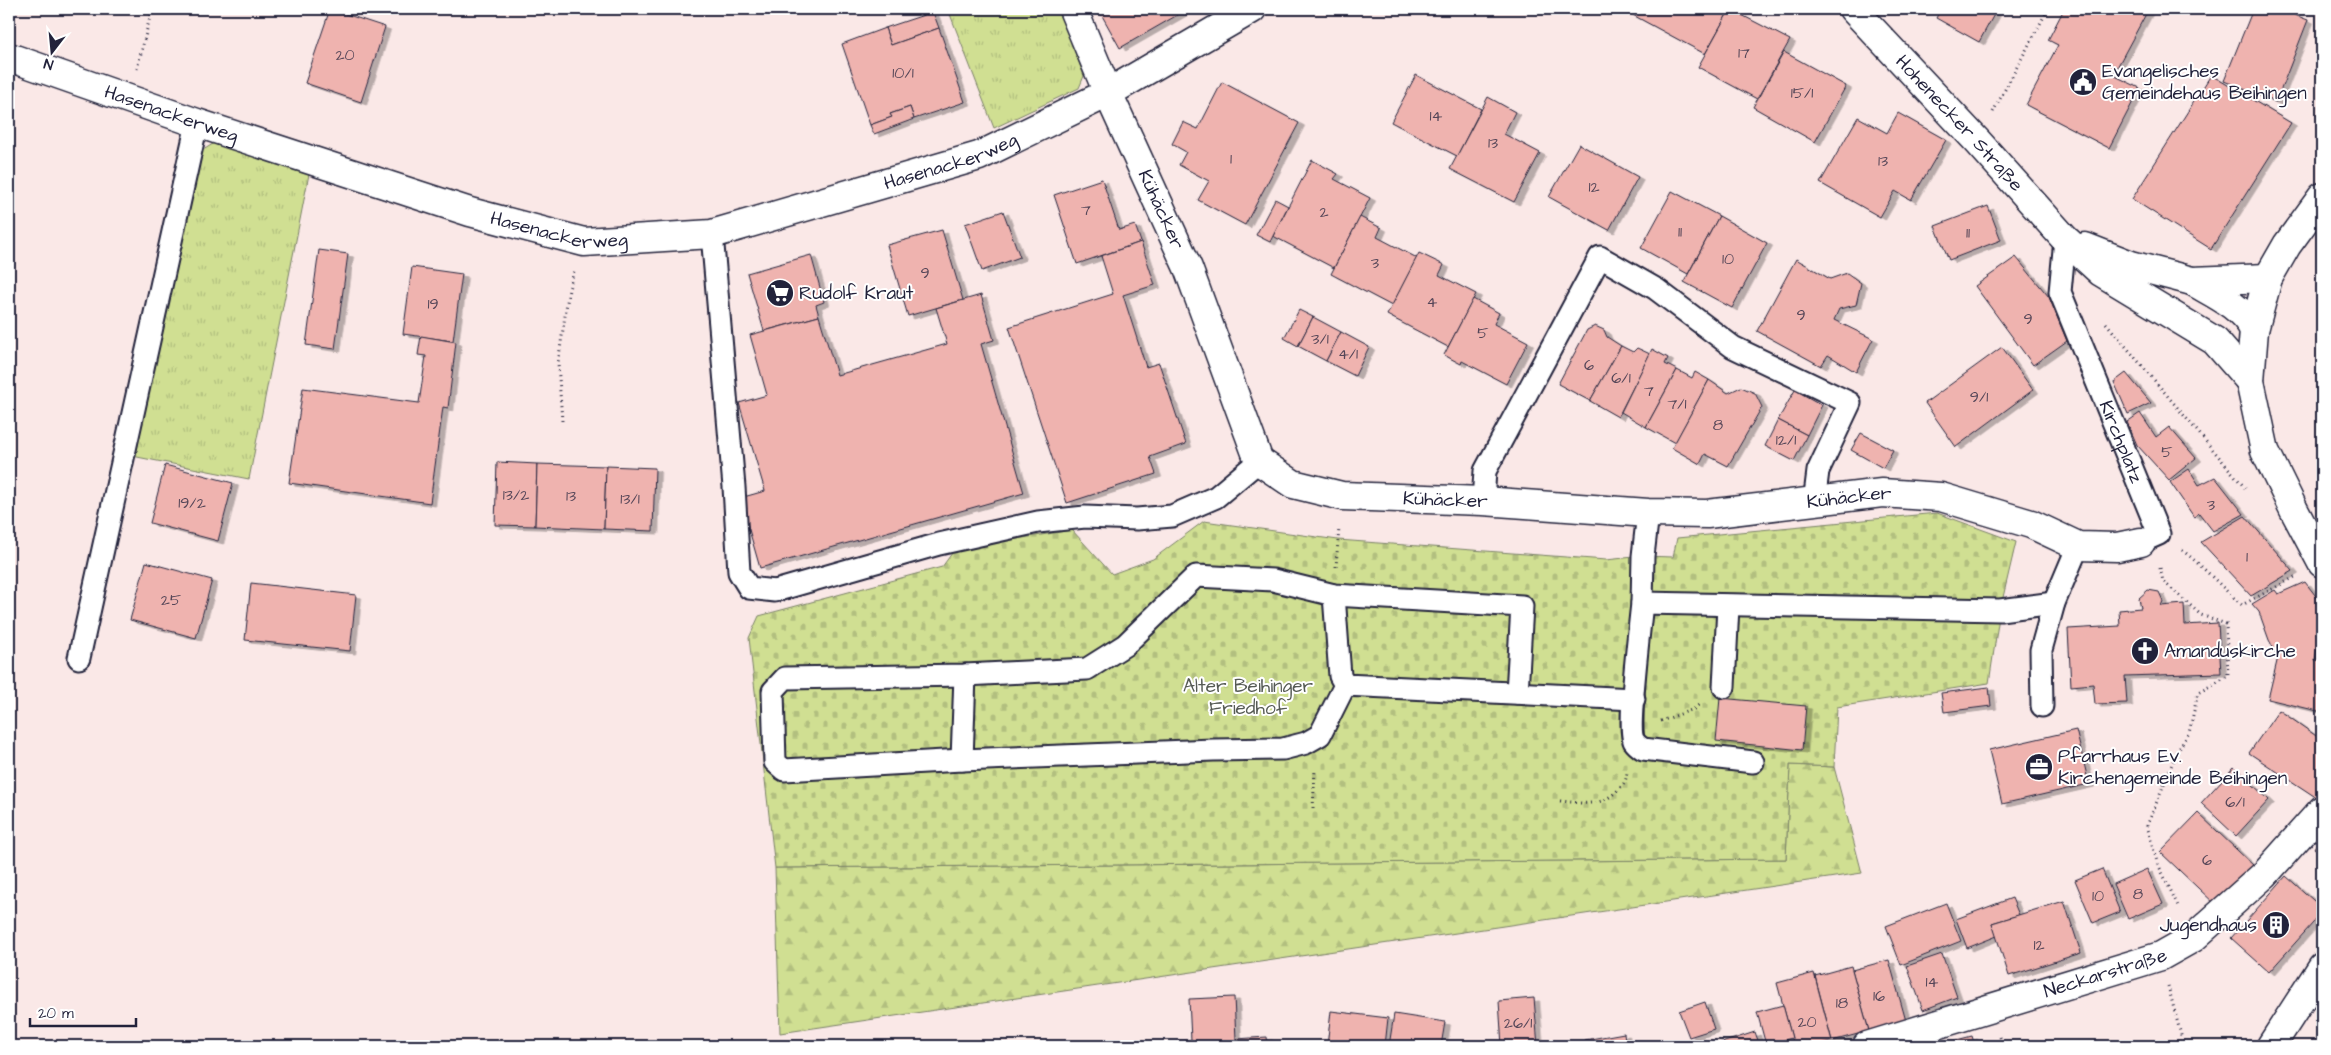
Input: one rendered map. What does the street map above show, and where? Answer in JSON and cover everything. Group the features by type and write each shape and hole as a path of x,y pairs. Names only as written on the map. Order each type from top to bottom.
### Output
{"street":[{"path":"1073,9 1108,93"},
{"name":"Hasenackerweg","path":"9,57 197,123 470,212 584,242 712,234 979,156 1108,93 1252,9"},
{"name":"Hohenecker Straße","path":"1853,9 1978,142 2065,239 2100,272 2215,341 2250,381"},
{"name":"Kühäcker","path":"1108,93 1188,268 1259,461 1293,484 1342,496 1483,501 1648,513 1707,514 1814,503 1882,493 1941,497 2032,524 2078,546"},
{"path":"2322,197 2287,245 2268,278 2254,322 2250,381 2265,451 2322,563"},
{"name":"Hohenecker Straße","path":"2065,239 2131,265 2192,281 2228,302 2254,322"},
{"name":"Hohenecker Straße","path":"2192,281 2268,278"},
{"path":"2194,328 2228,328 2254,322"},
{"path":"2078,546 2117,546 2150,538"},
{"name":"Neckarstraße","path":"1867,1046 2161,956 2193,938 2265,874 2322,810"},
{"path":"2271,1046 2322,967"}],"lane":[{"path":"78,658 197,123"},
{"path":"712,234 727,392 739,572 749,588 775,591 939,544 1038,522 1085,517 1138,518 1172,516 1216,497 1259,461"},
{"name":"Kirchplatz","path":"2065,239 2060,292 2150,538"},
{"path":"1483,501 1485,471 1600,258 1656,289 1733,347 1850,402 1818,471 1814,503"},
{"path":"1648,513 1643,556 1642,603 1634,699 1633,736 1643,749 1752,762"},
{"path":"2042,706 2041,650 2054,603 2078,546"},
{"path":"1345,685 1320,735 1312,740 1283,749 962,760 784,770 775,762 773,691 785,678 965,675 1087,669 1125,646 1196,576 1273,580 1334,595 1522,606 1518,693"},
{"path":"1334,595 1340,676 1345,685"},
{"path":"1642,603 2000,610 2054,603"},
{"path":"1724,687 1728,606"},
{"path":"962,760 965,675"},
{"path":"1345,685 1634,699"}],"path":[{"path":"129,99 152,9"},
{"path":"1978,142 2048,9"},
{"path":"562,421 558,363 569,289 584,242"},
{"path":"2105,322 2258,503 2294,510"},
{"path":"1334,595 1342,496"},
{"path":"2150,538 2203,566 2242,605 2322,563"},
{"path":"2150,538 2163,581 2201,615 2226,624 2228,676 2198,693 2188,733 2177,752 2147,826 2157,862 2193,938"},
{"path":"1560,801 1593,804 1609,799 1626,781 1633,736 1694,709 1711,694 1724,687"},
{"path":"1312,740 1316,749 1313,808"},
{"path":"2161,956 2182,1039"}],"green space":[{"path":"948,9 1059,9 1084,76 1079,88 994,128"},
{"path":"216,142 310,169 249,479 132,456 200,152"},
{"name":"Alter Beihinger Friedhof","path":"1937,513 2016,542 2000,610 1989,683 1837,707 1834,767 1790,765 1786,859 775,868 749,638 759,616 942,567 955,549 1072,530 1112,574 1153,559 1204,521 1338,540 1606,560 1643,556 1673,557 1677,538"},
{"path":"1790,765 1834,767 1862,873 780,1033 775,868 1786,859"}],"building":[{"path":"330,9 385,27 361,102 305,83"},
{"path":"1106,9 1188,9 1120,48 1100,12"},
{"path":"1634,9 1730,9 1705,54 1631,14"},
{"path":"1730,9 1790,40 1757,99 1698,67"},
{"path":"1941,9 1997,9 1979,42 1936,18"},
{"name":"Evangelisches Gemeindehaus Beihingen","path":"2064,9 2141,9 2147,12 2113,75 2140,88 2109,148 2026,105 2058,45 2048,40"},
{"path":"2253,9 2279,9 2308,20 2276,102 2224,81"},
{"path":"933,12 939,28 891,45 885,28"},
{"path":"885,28 891,45 939,28 965,102 914,119 910,107 890,114 892,117 870,125 842,44"},
{"path":"1784,52 1846,86 1815,142 1753,107"},
{"path":"1416,75 1481,109 1457,156 1391,122"},
{"path":"2211,75 2291,123 2211,249 2132,199"},
{"path":"1222,82 1299,123 1245,225 1198,200 1209,181 1179,165 1186,152 1172,144 1183,122 1198,129"},
{"path":"1488,97 1515,112 1504,134 1540,153 1514,202 1450,169"},
{"path":"910,107 914,119 874,134 870,125 892,117 890,114"},
{"path":"1898,113 1946,140 1911,200 1895,191 1880,217 1820,183 1858,117 1887,133"},
{"path":"1579,144 1638,177 1609,230 1549,197"},
{"path":"1312,160 1338,174 1334,179 1370,198 1334,268 1273,236"},
{"path":"1102,179 1119,230 1135,225 1141,242 1077,264 1054,195"},
{"path":"1672,191 1719,216 1688,274 1641,248"},
{"path":"1275,199 1288,206 1270,242 1256,235"},
{"path":"1988,206 2001,240 1949,260 1935,226"},
{"path":"1003,211 1020,257 982,271 965,224"},
{"path":"1719,216 1767,243 1732,308 1684,282"},
{"path":"1360,217 1381,228 1377,237 1417,258 1392,306 1331,274"},
{"path":"942,230 963,300 908,316 887,245"},
{"path":"1141,242 1155,285 1123,295 1146,367 1159,363 1186,444 1150,457 1156,474 1067,503 1009,327 1113,294 1101,256"},
{"path":"319,250 348,254 335,349 306,345"},
{"path":"1419,253 1444,265 1439,275 1476,294 1448,347 1387,315"},
{"path":"811,255 824,302 816,305 819,316 764,331 747,273"},
{"path":"2016,257 2049,297 2067,341 2033,365 1975,286"},
{"path":"1796,259 1830,279 1847,273 1861,283 1856,305 1839,309 1834,320 1873,339 1856,372 1828,355 1821,366 1757,331"},
{"path":"412,267 462,274 453,341 403,334"},
{"path":"981,295 994,340 981,344 1024,493 760,568 740,498 765,491 739,403 767,395 750,335 819,316 837,375 947,344 936,308"},
{"path":"1473,299 1499,313 1494,324 1528,342 1506,384 1462,361 1461,364 1444,355"},
{"path":"1299,310 1313,317 1298,346 1284,338"},
{"path":"1313,317 1341,332 1326,361 1298,346"},
{"path":"1595,326 1604,330 1607,337 1621,346 1590,401 1558,384 1587,330"},
{"path":"1341,332 1369,347 1355,376 1326,361"},
{"path":"421,336 456,342 448,408 443,407 430,503 289,483 303,388 419,403 426,356 418,355"},
{"path":"1621,346 1633,352 1637,348 1650,354 1618,417 1590,401"},
{"path":"2002,347 2033,390 1956,447 1925,403"},
{"path":"1652,349 1668,358 1665,364 1677,370 1646,427 1621,412"},
{"path":"1677,370 1692,378 1695,372 1709,380 1675,443 1646,427"},
{"path":"2126,373 2151,403 2128,414 2114,382"},
{"path":"1709,380 1728,393 1741,387 1755,393 1762,407 1728,466 1705,454 1700,464 1672,448"},
{"path":"1795,390 1822,405 1807,435 1778,420"},
{"path":"2140,413 2156,437 2169,427 2196,458 2169,480 2137,445 2127,422"},
{"path":"1778,420 1807,435 1794,461 1765,446"},
{"path":"1861,433 1893,450 1883,468 1851,450"},
{"path":"497,462 537,464 535,526 495,525"},
{"path":"537,464 606,466 604,529 535,526"},
{"path":"165,465 233,483 218,541 150,523"},
{"path":"606,466 655,468 653,531 604,529"},
{"path":"2189,469 2199,485 2215,477 2244,514 2213,531 2199,513 2194,517 2170,482"},
{"path":"2245,516 2293,571 2251,596 2201,542"},
{"path":"146,562 212,580 196,638 130,620"},
{"path":"2305,582 2322,604 2322,634 2319,635 2315,660 2322,661 2322,712 2268,699 2278,657 2269,640 2259,612 2252,604 2275,590 2278,594"},
{"path":"251,583 356,595 350,651 245,640"},
{"name":"Amanduskirche","path":"2148,590 2159,592 2163,601 2161,606 2184,604 2185,625 2218,623 2221,673 2125,676 2127,703 2095,704 2093,684 2071,686 2068,629 2120,626 2119,610 2141,608 2139,598"},
{"path":"1989,687 1991,706 1944,712 1941,693"},
{"path":"1720,698 1806,706 1802,750 1716,741"},
{"path":"2279,710 2322,740 2322,790 2317,798 2249,753"},
{"name":"Pfarrhaus Ev. Kirchengemeinde Beihingen","path":"2076,730 2089,784 2002,804 1989,750"},
{"path":"2234,767 2269,800 2236,836 2201,803"},
{"path":"2198,813 2255,867 2217,906 2160,852"},
{"path":"2322,836 2322,854 2314,848"},
{"path":"2102,869 2120,912 2093,923 2075,880"},
{"path":"2147,869 2163,904 2128,919 2113,884"},
{"name":"Jugendhaus","path":"2286,876 2322,908 2322,913 2269,972 2231,938"},
{"path":"2012,898 2019,915 1992,923 1997,936 1967,948 1956,919"},
{"path":"2064,901 2081,953 2009,976 1992,923"},
{"path":"1946,903 1961,941 1901,965 1886,926"},
{"path":"1942,954 1957,997 1923,1010 1907,966"},
{"path":"1889,960 1906,1021 1869,1031 1852,970"},
{"path":"1851,966 1869,1031 1832,1041 1815,976"},
{"path":"1814,973 1832,1041 1812,1046 1794,1046 1777,983"},
{"path":"1234,997 1236,1039 1267,1037 1268,1046 1178,1046 1178,1041 1191,1040 1189,999"},
{"path":"1534,998 1538,1046 1502,1046 1499,1001"},
{"path":"1705,1002 1714,1029 1689,1037 1679,1011"},
{"path":"1783,1005 1792,1038 1766,1045 1757,1012"},
{"path":"1331,1011 1388,1018 1385,1046 1327,1046"},
{"path":"1394,1014 1445,1022 1441,1046 1389,1046"},
{"path":"1755,1032 1760,1046 1712,1046"},
{"path":"1624,1033 1626,1046 1586,1046 1585,1040"},
{"path":"1972,1036 1975,1046 1933,1046"}],"place":[{"name":"Evangelisches Gemeindehaus Beihingen","path":"2083,82"},
{"name":"Rudolf Kraut","path":"780,293"},
{"name":"Amanduskirche","path":"2145,651"},
{"name":"Pfarrhaus Ev. Kirchengemeinde Beihingen","path":"2039,767"},
{"name":"Jugendhaus","path":"2276,925"}]}
